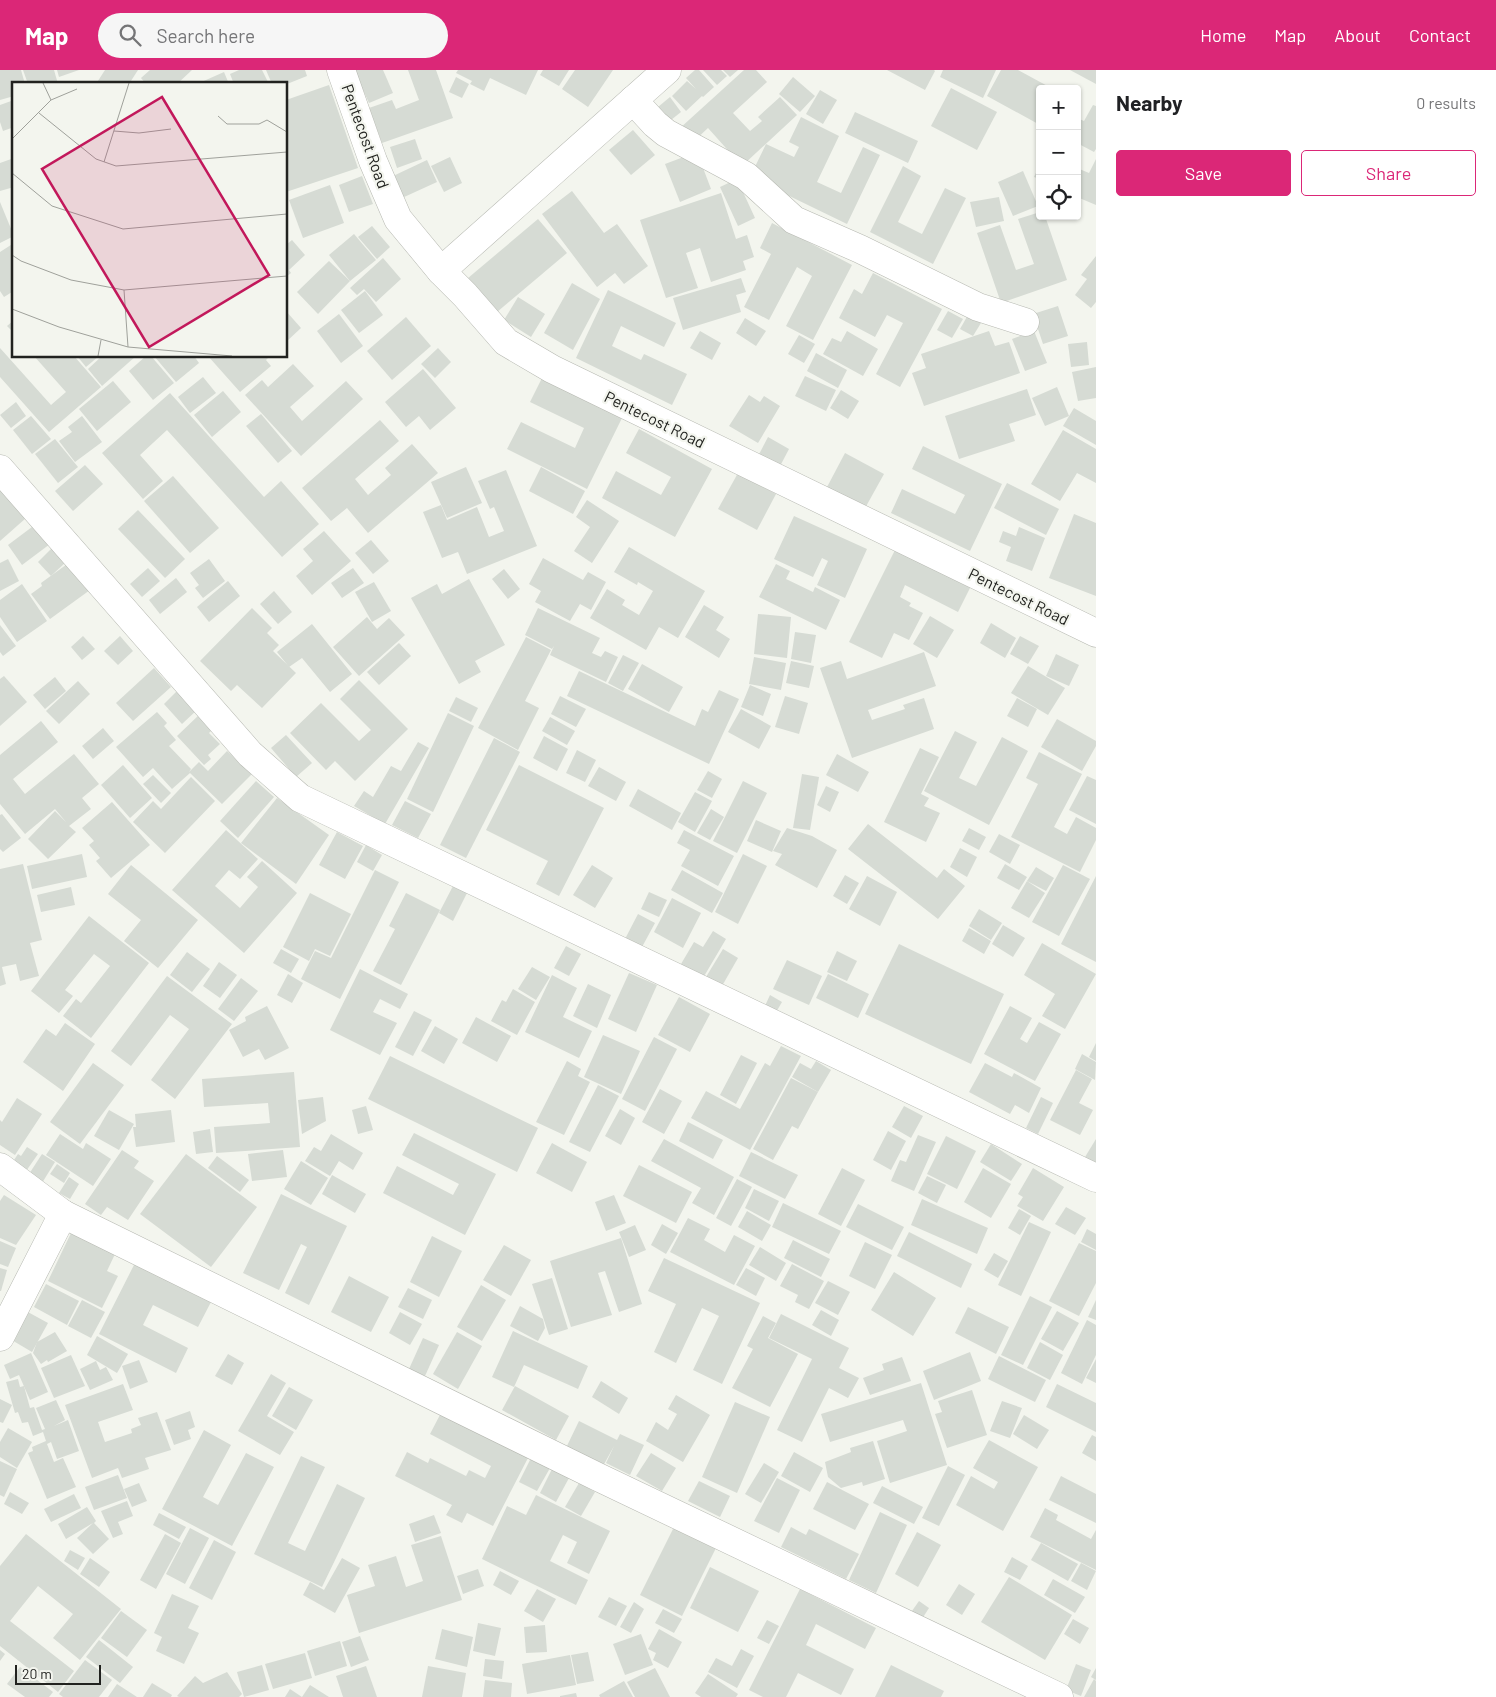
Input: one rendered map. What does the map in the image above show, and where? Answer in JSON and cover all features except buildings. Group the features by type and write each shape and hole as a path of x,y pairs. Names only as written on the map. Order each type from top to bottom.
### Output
{"street":[{"name":"Pentecost Road","path":"341,70 373,161 398,219 441,271 506,342 552,369 1096,633"},
{"path":"441,271 667,70"},
{"path":"633,100 666,133 746,176 794,220 860,248 978,307 1025,322"},
{"path":"0,469 250,754 300,798 1096,1178"},
{"path":"0,1167 63,1214 598,1477 1059,1697"},
{"path":"0,1337 63,1214"}]}
